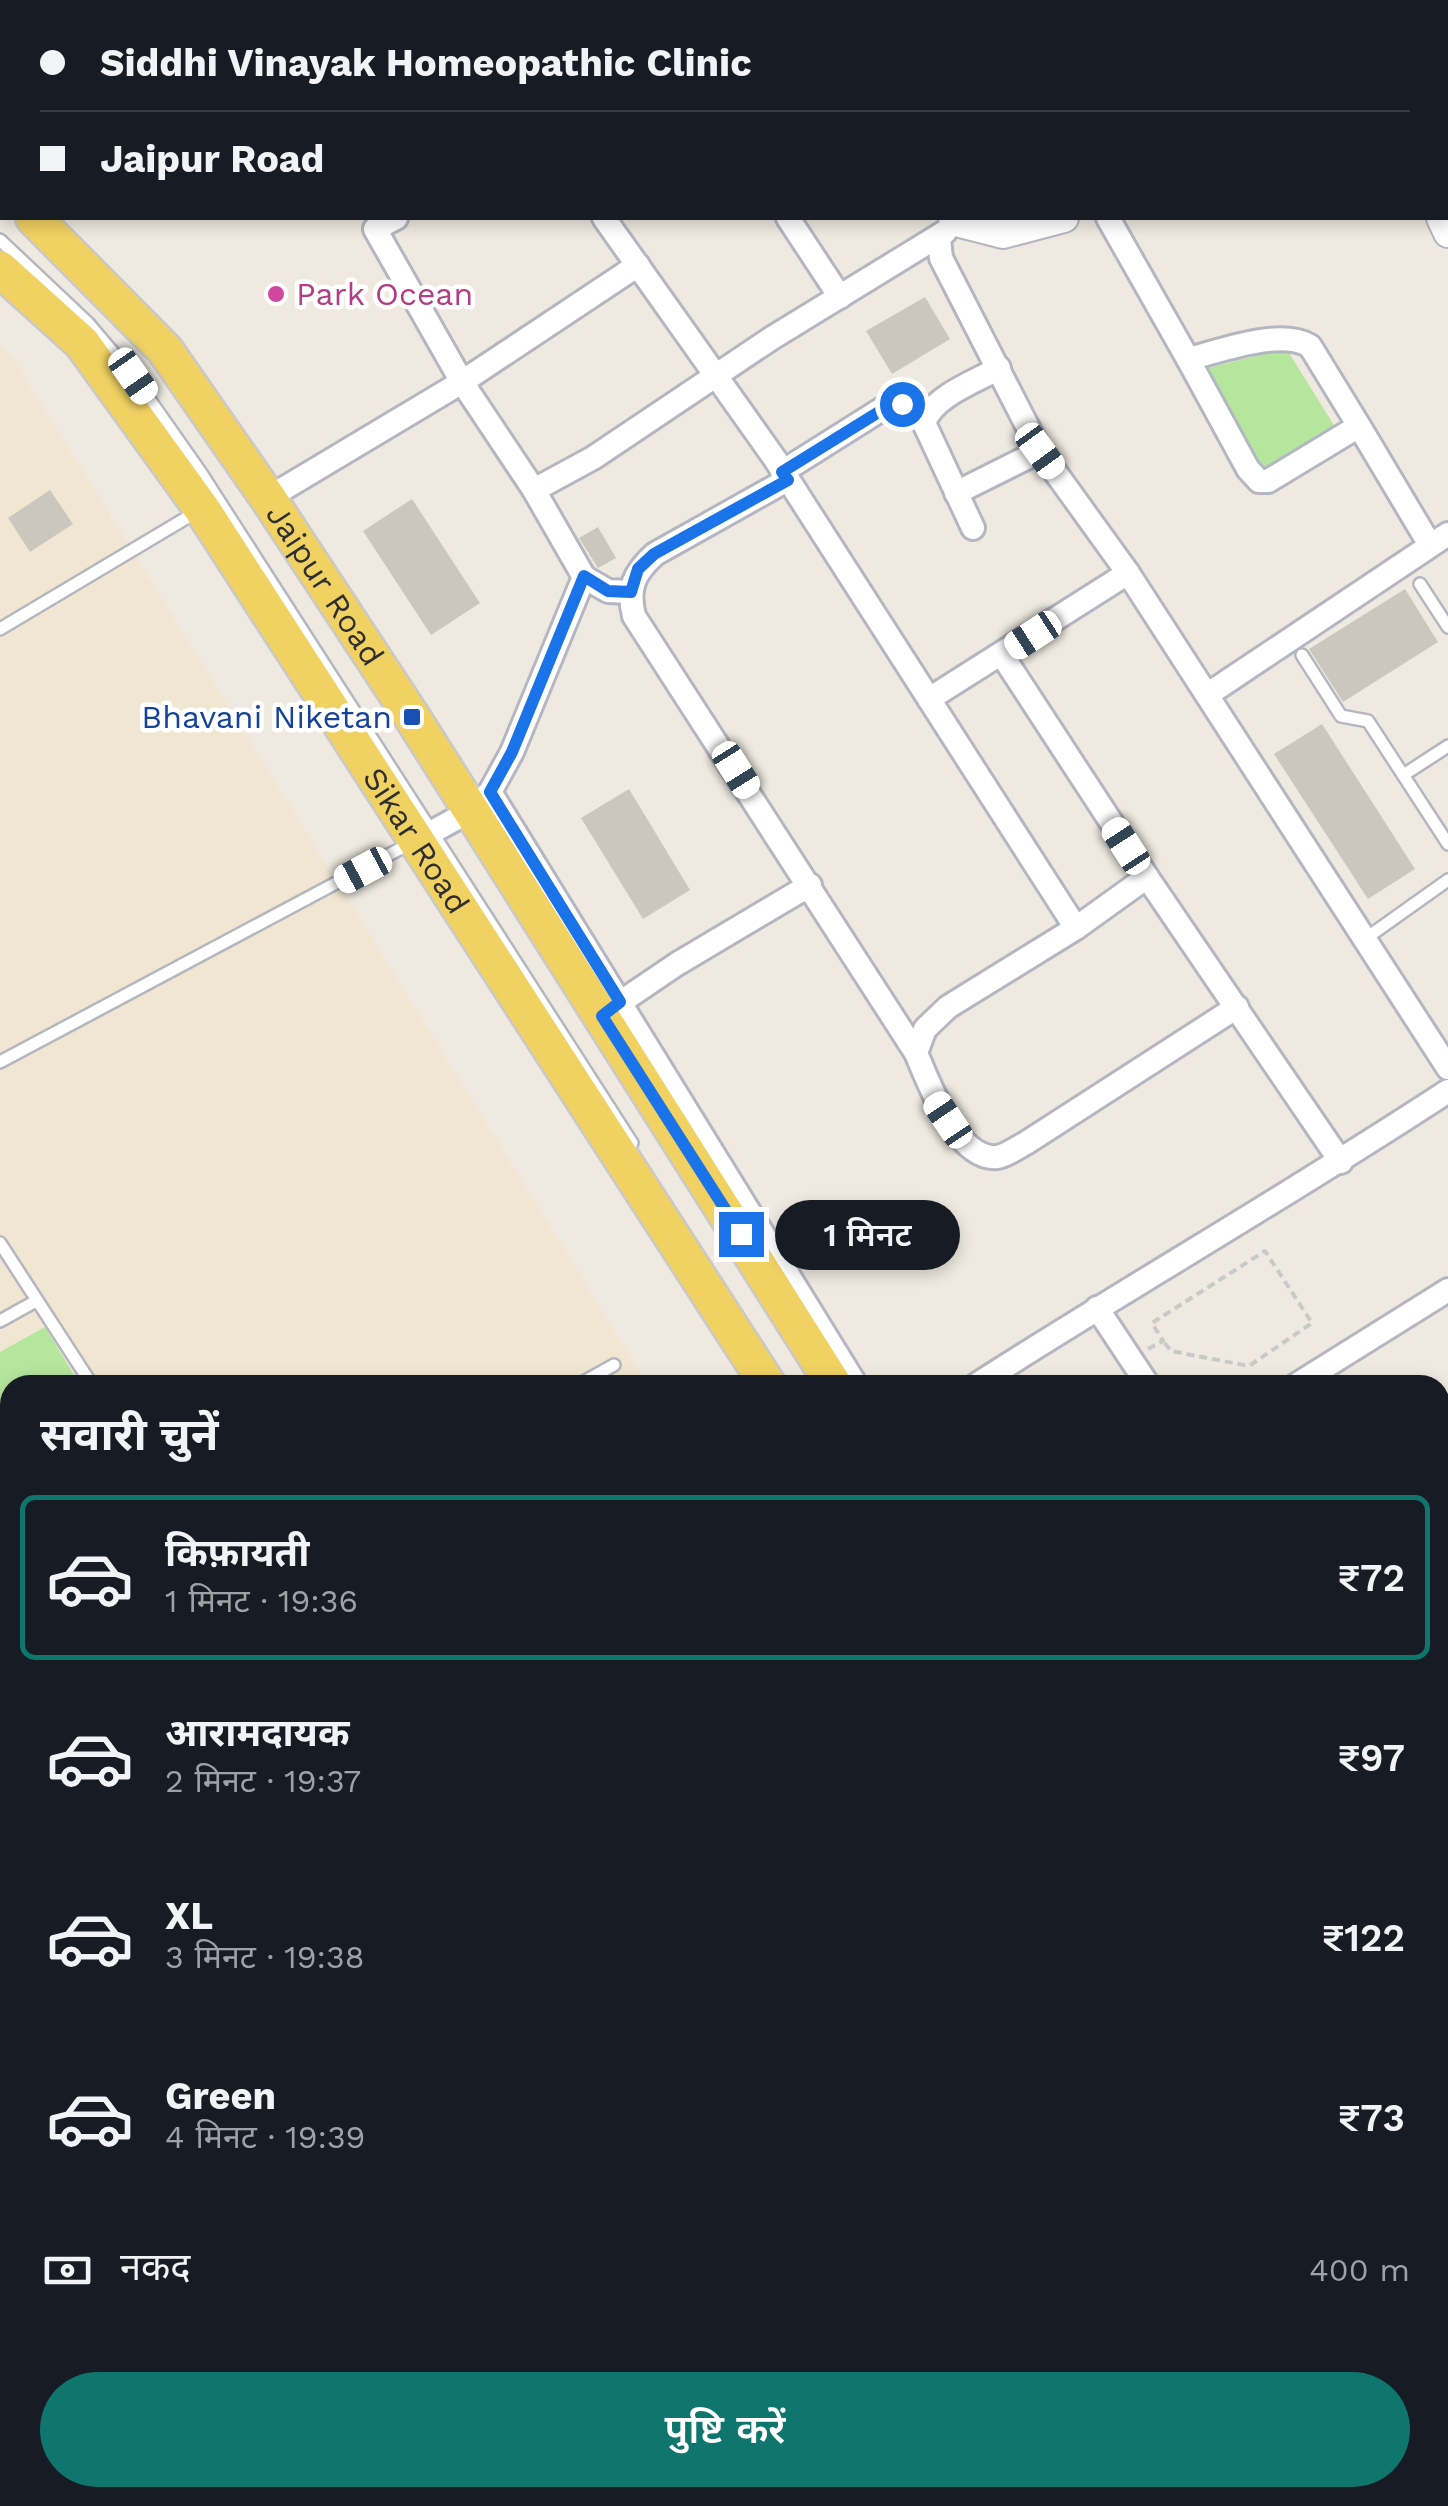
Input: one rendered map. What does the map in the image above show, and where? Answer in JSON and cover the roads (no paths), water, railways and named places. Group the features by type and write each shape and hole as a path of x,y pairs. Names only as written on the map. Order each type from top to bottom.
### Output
{"main road":[{"name":"Jaipur Road","path":"40,220 165,350 480,801 611,1009 828,1375"},
{"name":"Sikar Road","path":"0,269 82,343 202,509 424,837 762,1375"}],"street":[{"path":"605,220 785,476 1076,928"},
{"path":"789,220 840,298"},
{"path":"534,490 593,458 952,224 1002,234 1056,220"},
{"path":"1109,220 1248,469 1259,481 1268,481 1359,426"},
{"path":"379,221 462,382 534,490 584,576 608,591 631,592"},
{"path":"952,224 941,258 1040,451 1128,574 1448,1068"},
{"path":"268,498 462,382 638,265"},
{"path":"1188,359 1281,338 1298,339 1310,346 1359,426 1439,540 1207,695"},
{"path":"973,528 924,423 938,403 999,368"},
{"path":"927,414 902,404 882,410 785,476 654,554 638,569 631,592 634,616 916,1053 936,1101 961,1138 977,1152 997,1157 1026,1142 1236,1007"},
{"path":"956,492 1040,451"},
{"path":"929,699 1128,574"},
{"path":"424,837 480,801 512,752 584,576"},
{"path":"1002,655 1341,1162"},
{"path":"916,1053 925,1029 948,1007 1076,928 1147,877"},
{"path":"810,885 677,964 611,1009 849,1375"},
{"path":"992,1375 1341,1162 1448,1090"},
{"path":"1312,1375 1448,1290"},
{"path":"1097,1308 1141,1375"}],"lane":[{"path":"0,240 88,322 133,376 201,473 424,837 638,1151"},
{"path":"0,629 202,509"},
{"path":"1420,584 1448,627"},
{"path":"1302,655 1340,716 1368,722 1448,844"},
{"path":"1405,774 1448,746"},
{"path":"0,1062 424,837"},
{"path":"1365,939 1448,880"},
{"path":"0,1243 85,1375"},
{"path":"0,1321 36,1301"},
{"path":"596,1375 614,1365"}],"place":[{"name":"Park Ocean","path":"276,294"},
{"name":"Bhavani Niketan","path":"412,717"}]}
